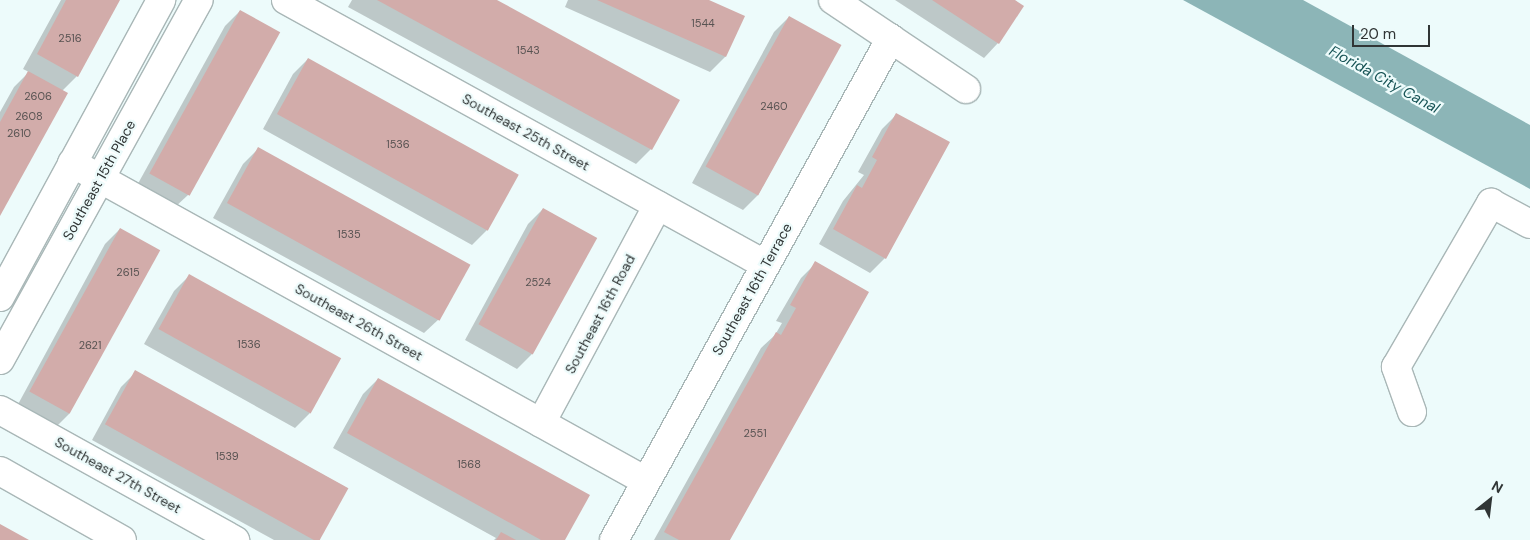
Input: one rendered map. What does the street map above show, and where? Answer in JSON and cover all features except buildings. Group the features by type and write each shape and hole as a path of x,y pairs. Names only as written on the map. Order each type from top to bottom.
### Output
{"street":[{"path":"0,297 160,0"},
{"name":"Southeast 15th Place","path":"0,360 199,0"},
{"name":"Southeast 25th Street","path":"286,0 766,265"},
{"path":"833,0 966,89"},
{"name":"Southeast 16th Terrace","path":"614,540 891,38"},
{"name":"Southeast 26th Street","path":"72,163 646,481"},
{"path":"1412,412 1396,367 1491,203 1530,224"},
{"name":"Southeast 16th Road","path":"541,423 658,205"},
{"name":"Southeast 27th Street","path":"0,410 235,540"},
{"path":"0,472 122,540"}],"water":[{"name":"Florida City Canal","path":"1183,0 1303,0 1530,125 1530,189"}]}
